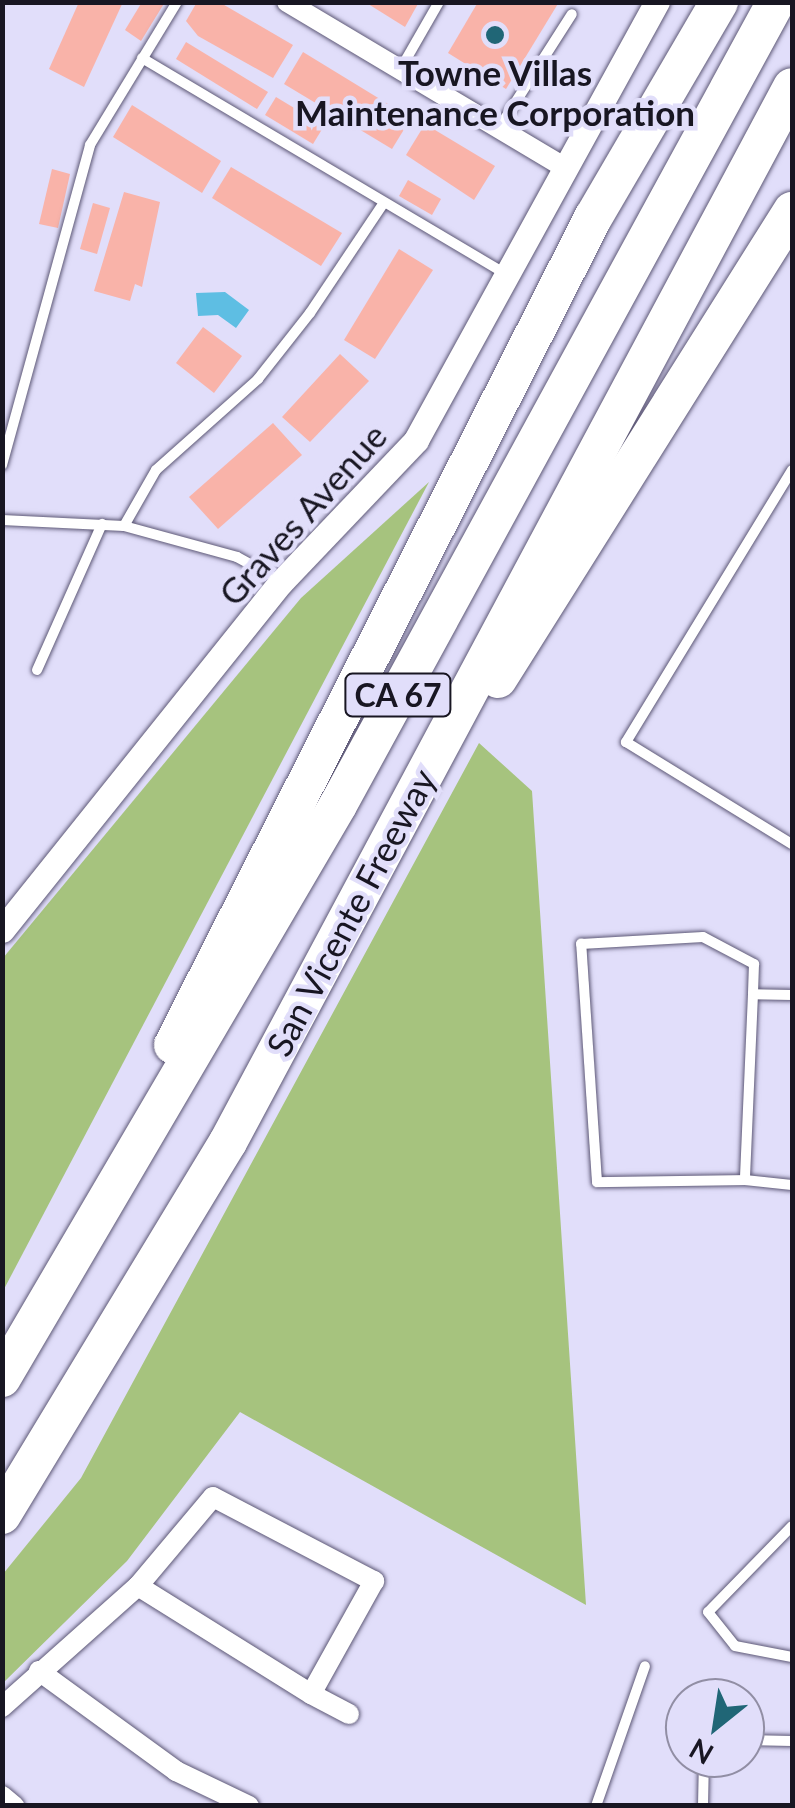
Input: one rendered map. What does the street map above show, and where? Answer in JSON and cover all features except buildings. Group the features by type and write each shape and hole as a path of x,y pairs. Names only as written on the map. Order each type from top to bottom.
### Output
{"highway":[{"path":"4,1376 593,218 720,2"},
{"name":"San Vicente Freeway","path":"4,1376 338,805 776,2"},
{"name":"San Vicente Freeway","path":"2,1515 228,1142 792,87"},
{"path":"436,748 500,676 792,212"}],"street":[{"path":"287,2 566,168"},
{"name":"Graves Avenue","path":"2,930 281,582 416,440 657,2"},
{"path":"2,1707 138,1586 212,1497 374,1580 311,1694"},
{"path":"138,1586 349,1714"},
{"path":"39,1672 176,1770 249,1806"},
{"path":"2,1796 14,1806"}],"lane":[{"path":"2,465 90,145 177,2"},
{"path":"400,70 439,2"},
{"path":"499,128 572,14"},
{"path":"142,58 508,276"},
{"path":"124,526 156,470 258,379 310,314 382,204"},
{"path":"792,470 626,742 792,844"},
{"path":"2,520 124,526 237,557 281,582"},
{"path":"37,670 102,524"},
{"path":"745,1180 754,964 703,937 581,944 597,1182 745,1180 792,1185"},
{"path":"753,994 792,996"},
{"path":"792,1526 708,1612 736,1646 792,1657"},
{"path":"596,1806 645,1666"},
{"path":"765,1740 792,1741"},
{"path":"703,1806 704,1778"}],"green space":[{"path":"429,482 3,1291 3,958 301,598"},
{"path":"479,743 532,791 586,1605 240,1412 127,1561 3,1683 3,1574 81,1478"}],"water":[{"path":"225,292 249,310 236,328 218,315 198,316 196,293"}],"place":[{"name":"Towne Villas Maintenance Corporation","path":"495,35"}]}
